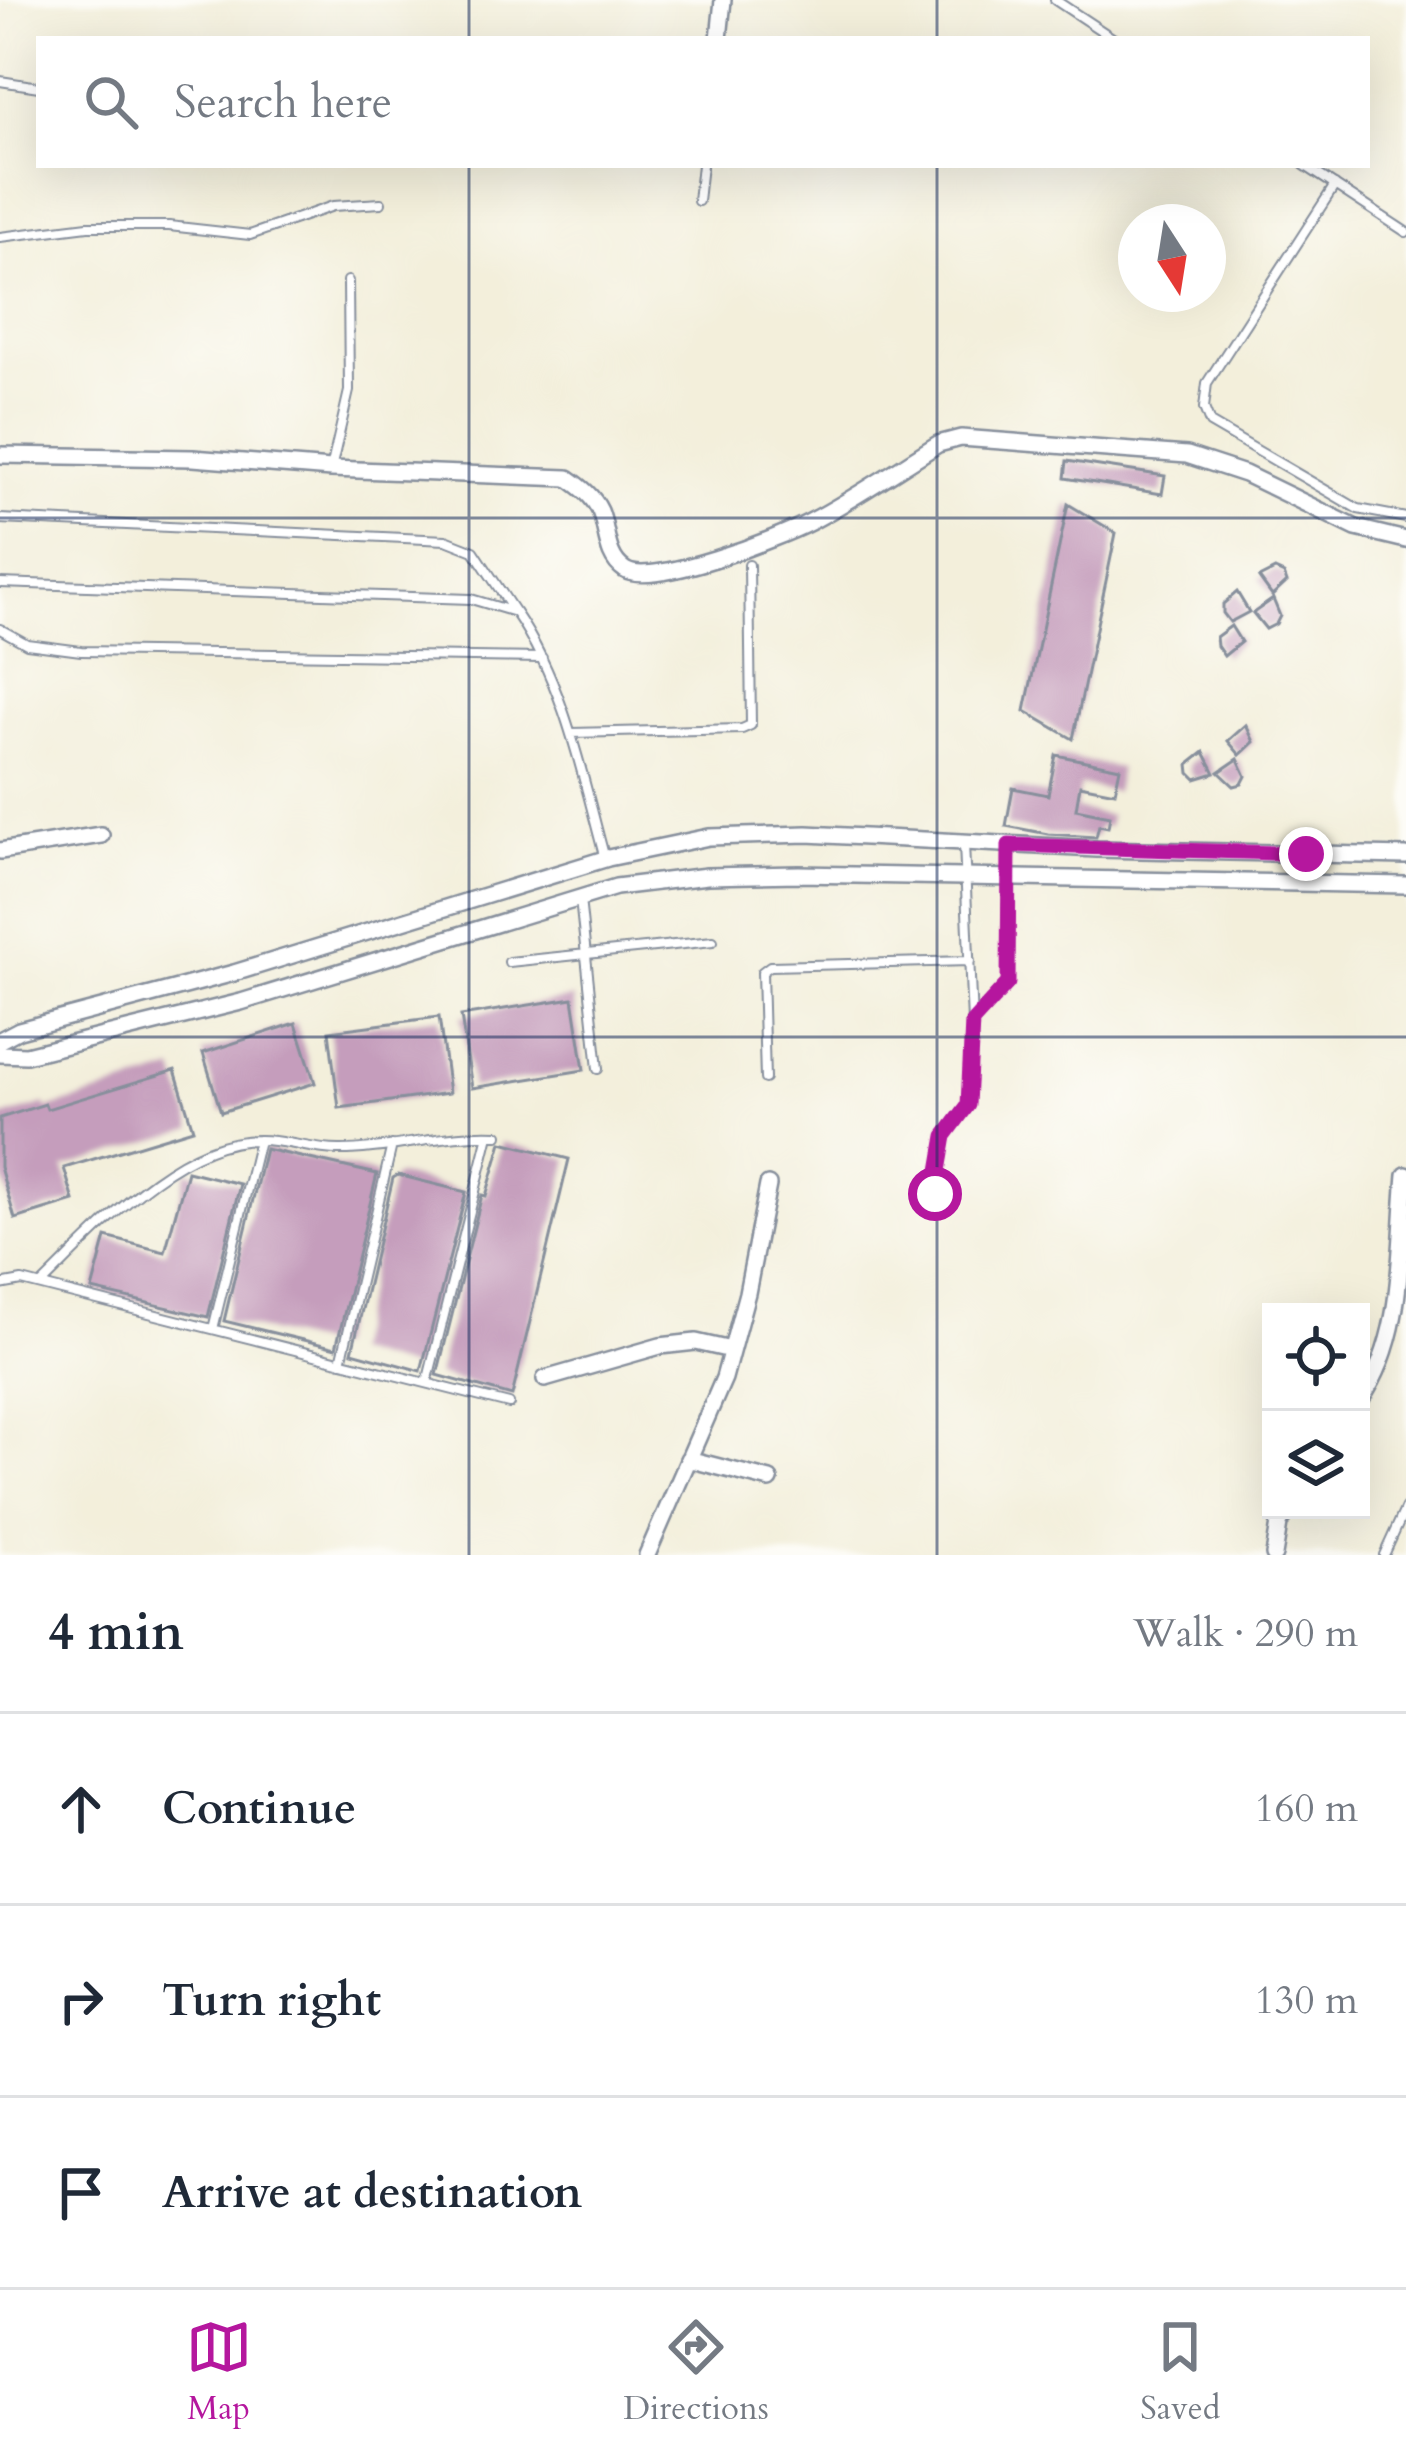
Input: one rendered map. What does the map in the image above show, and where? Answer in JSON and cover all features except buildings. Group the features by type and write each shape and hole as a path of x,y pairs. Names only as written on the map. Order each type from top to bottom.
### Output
{"street":[{"path":"719,36 723,0"},
{"path":"0,455 193,458 332,470 568,478 584,489 600,511 609,550 624,570 642,575 668,574 809,523 938,444 961,438 1187,455 1244,474 1356,528 1406,540"},
{"path":"0,1040 20,1030 234,974 605,859 710,837 807,834 1406,856"},
{"path":"0,851 101,836"},
{"path":"0,1054 26,1054 242,1002 616,887 707,876 1406,885"},
{"path":"1370,1386 1391,1335 1406,1174"},
{"path":"647,1555 724,1378 768,1185"},
{"path":"545,1379 660,1346 696,1342 731,1350"},
{"path":"688,1459 770,1480"},
{"path":"1274,1555 1282,1519"}],"lane":[{"path":"1055,0 1109,36"},
{"path":"0,81 36,87"},
{"path":"698,201 703,168"},
{"path":"1309,168 1406,232"},
{"path":"1335,185 1207,382 1204,408 1210,423 1358,509 1406,518"},
{"path":"0,237 88,226 169,226 250,235 333,206 381,202"},
{"path":"332,470 350,391 348,280"},
{"path":"0,519 446,540 473,551 544,658 571,733 605,859"},
{"path":"571,733 742,729 754,722 748,565"},
{"path":"0,583 472,599 515,612"},
{"path":"0,629 27,644 81,651 544,658"},
{"path":"935,1194 945,1136 968,1105 972,1022 964,842"},
{"path":"972,1022 1008,983 1009,845"},
{"path":"579,898 598,1069"},
{"path":"509,962 713,941"},
{"path":"765,1079 762,972 770,966 781,962 970,961"},
{"path":"40,1286 166,1173 200,1155 259,1140 341,1150 463,1133 494,1135 427,1383"},
{"path":"213,1329 259,1140"},
{"path":"341,1362 392,1145"},
{"path":"0,1285 22,1281 508,1404"},
{"path":"1384,1555 1406,1507"}],"route":[{"path":"935,1194 945,1136 968,1105 972,1022 1008,983 1009,845 1306,854"}]}
